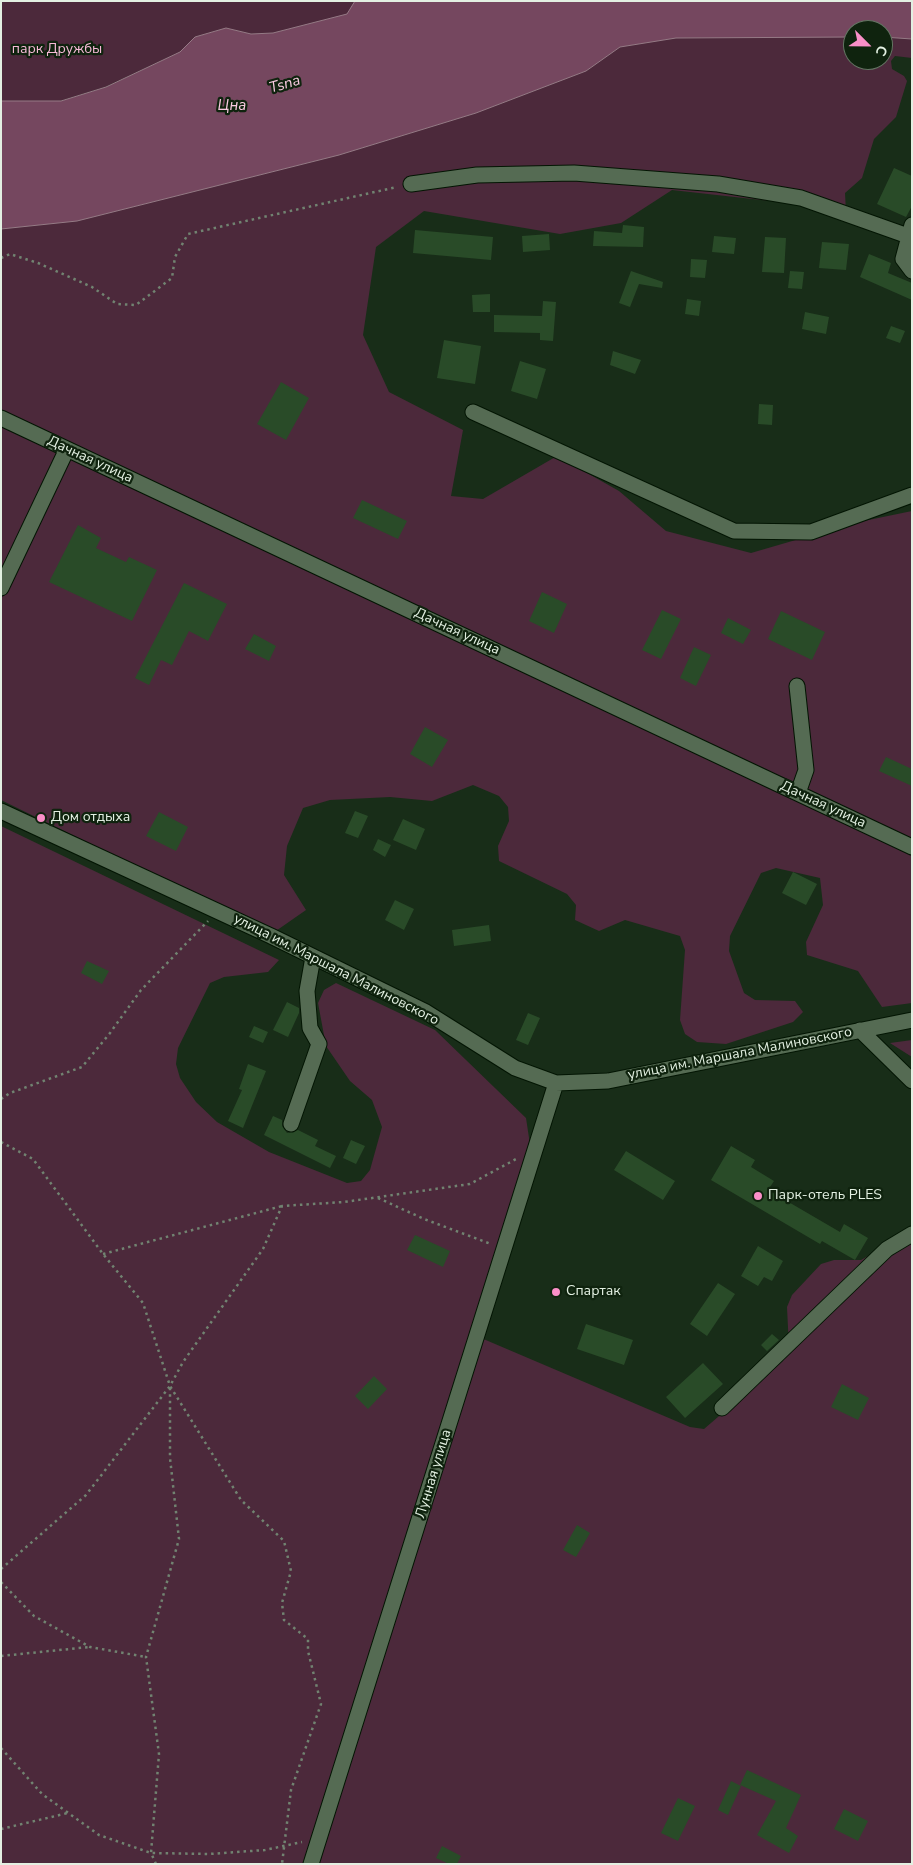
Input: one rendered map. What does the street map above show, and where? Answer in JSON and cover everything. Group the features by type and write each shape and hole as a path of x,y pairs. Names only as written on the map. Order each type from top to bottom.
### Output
{"street":[{"path":"411,184 477,175 574,173 718,184 801,198 910,230 903,260 912,271"},
{"path":"473,412 734,531 812,532 912,495"},
{"name":"Дачная улица","path":"1,418 912,847"},
{"path":"1,588 68,449"},
{"path":"797,686 806,770 798,793"},
{"name":"улица им. Маршала Малиновского","path":"1,811 219,912 426,1012 515,1068 556,1083 608,1080 912,1020"},
{"path":"291,1124 319,1044 310,1028 307,991 313,957"},
{"path":"860,1030 912,1081"},
{"name":"Лунная улица","path":"311,1864 556,1083"},
{"path":"722,1408 887,1249 912,1234"}],"path":[{"path":"1,258 10,254 92,287 117,304 136,305 172,278 176,257 188,234 411,184"},
{"path":"1,1099 10,1093 82,1067 110,1033 141,990 181,947 219,912"},
{"path":"1,1142 33,1159 103,1254 143,1303 170,1386 240,1500 284,1541 291,1571 282,1603 284,1620 308,1638 308,1650 321,1704 291,1790 282,1864"},
{"path":"103,1254 282,1206 377,1197 470,1184 531,1151 534,1152"},
{"path":"377,1197 424,1219 504,1249"},
{"path":"1,1569 86,1495 170,1386 183,1362 263,1249 282,1206"},
{"path":"156,1864 151,1853 159,1754 146,1657 179,1539 170,1458 170,1386"},
{"path":"1,1582 34,1616 90,1647"},
{"path":"1,1656 90,1647 146,1657"},
{"path":"1,1748 42,1794 99,1835 151,1853 209,1854 265,1850 319,1838"},
{"path":"1,1829 68,1813"}],"green space":[{"name":"парк Дружбы","path":"1,1 355,1 348,14 273,33 251,34 226,28 195,37 180,52 105,87 60,101 1,101"},
{"path":"750,36 843,37 843,70 893,70 904,76 907,81 896,117 874,139 862,178 845,193 846,212 824,207 672,190 621,223 560,234 424,211 376,247 363,335 389,392 463,430 451,496 483,499 557,456 619,491 666,531 751,553 854,523 912,511 912,1003 882,1007 858,971 807,955 806,942 823,905 820,878 776,868 761,873 730,936 729,951 744,993 755,1000 795,1001 803,1012 793,1022 726,1044 697,1042 685,1034 680,1020 685,950 680,936 625,920 599,931 575,920 576,905 567,894 499,861 498,846 509,821 508,807 499,796 473,785 432,801 390,797 330,800 303,808 287,846 284,875 306,910 273,933 1,800 1,229 77,221 339,155 476,113 586,71 620,47 676,38"},
{"path":"893,38 912,39 912,58 895,56 893,58"},
{"path":"1,826 279,960 268,972 224,977 210,983 178,1048 176,1064 180,1078 196,1102 217,1122 269,1152 347,1183 361,1181 370,1170 382,1127 372,1100 350,1081 326,1046 318,1003 324,990 336,983 435,1030 526,1118 531,1151 509,1208 502,1244 474,1335 690,1427 704,1429 783,1361 789,1348 787,1307 792,1295 821,1264 834,1260 861,1260 912,1231 912,1864 1,1864"},
{"path":"912,1040 912,1057 890,1043"}],"water":[{"name":"Цна","path":"355,1 912,1 912,39 893,38 893,20 843,20 843,37 676,38 620,47 586,71 476,113 339,155 77,221 1,229 1,101 61,101 106,87 180,52 195,37 226,28 251,34 273,33 347,14"}],"building":[{"path":"894,168 912,176 912,206 906,217 877,204"},
{"path":"623,225 644,227 643,247 593,246 594,231 622,233"},
{"path":"415,230 493,237 491,260 413,253"},
{"path":"549,234 550,250 523,252 522,236"},
{"path":"714,236 736,238 734,254 712,252"},
{"path":"765,237 786,238 784,273 762,272"},
{"path":"822,242 849,244 846,270 819,268"},
{"path":"869,254 891,263 888,273 912,283 912,300 860,277"},
{"path":"691,259 707,260 705,278 690,277"},
{"path":"631,271 663,282 662,288 639,284 630,307 619,303"},
{"path":"790,271 804,272 802,289 788,288"},
{"path":"490,294 490,312 473,312 472,295"},
{"path":"687,299 701,301 699,316 685,314"},
{"path":"543,301 556,302 553,341 540,340 540,333 494,332 494,315 542,316"},
{"path":"805,312 829,317 826,334 802,329"},
{"path":"891,326 905,331 900,343 886,338"},
{"path":"444,340 481,346 475,384 437,378"},
{"path":"613,351 641,360 635,374 610,365"},
{"path":"520,361 546,369 537,399 511,391"},
{"path":"281,382 309,398 286,440 257,424"},
{"path":"759,404 773,405 772,425 758,424"},
{"path":"362,500 407,521 398,539 353,518"},
{"path":"78,525 101,538 96,548 126,562 129,557 157,570 132,621 49,582"},
{"path":"184,583 227,604 208,641 189,631 172,665 161,660 149,685 135,678"},
{"path":"542,592 567,604 554,633 529,621"},
{"path":"662,610 681,619 661,659 642,650"},
{"path":"781,611 825,632 812,660 768,639"},
{"path":"728,618 751,630 743,644 721,633"},
{"path":"254,634 276,646 269,661 245,649"},
{"path":"694,647 711,655 696,686 680,678"},
{"path":"425,727 448,740 432,767 410,754"},
{"path":"886,757 912,769 912,786 879,771"},
{"path":"355,811 368,816 358,838 345,833"},
{"path":"159,812 188,827 176,851 146,836"},
{"path":"403,819 425,829 416,850 393,840"},
{"path":"378,839 391,845 385,857 373,850"},
{"path":"793,872 817,884 806,905 782,893"},
{"path":"395,900 414,909 404,930 385,920"},
{"path":"489,925 491,941 454,946 452,930"},
{"path":"87,961 109,971 102,984 81,973"},
{"path":"287,1002 299,1008 299,1013 288,1037 273,1030"},
{"path":"528,1013 540,1018 528,1045 516,1040"},
{"path":"254,1026 268,1032 263,1043 249,1037"},
{"path":"248,1064 266,1071 243,1128 228,1121 242,1090 239,1089"},
{"path":"273,1116 282,1120 282,1126 287,1133 298,1130 318,1140 315,1146 336,1156 330,1168 264,1135"},
{"path":"351,1140 365,1146 356,1164 343,1158"},
{"path":"731,1146 755,1160 751,1167 774,1181 768,1190 840,1232 844,1224 868,1238 855,1260 822,1241 820,1244 711,1180"},
{"path":"626,1151 675,1181 663,1200 614,1170"},
{"path":"415,1235 450,1251 443,1267 407,1250"},
{"path":"758,1246 783,1261 772,1281 764,1277 758,1286 741,1276"},
{"path":"718,1283 735,1294 707,1336 690,1324"},
{"path":"586,1324 633,1340 624,1365 577,1349"},
{"path":"772,1334 779,1340 767,1351 761,1345"},
{"path":"703,1363 723,1384 685,1418 666,1397"},
{"path":"374,1376 387,1389 368,1409 355,1396"},
{"path":"842,1384 869,1398 858,1420 831,1407"},
{"path":"577,1525 590,1533 576,1557 563,1550"},
{"path":"747,1770 801,1795 786,1828 798,1836 789,1853 757,1835 776,1801 740,1785"},
{"path":"731,1781 741,1786 728,1815 718,1810"},
{"path":"678,1798 695,1806 678,1841 661,1833"},
{"path":"844,1809 868,1821 858,1841 834,1829"},
{"path":"442,1846 461,1856 457,1864 449,1864 436,1858"}],"place":[{"name":"Дом отдыха","path":"41,818"},
{"name":"Парк-отель PLES","path":"758,1196"},
{"name":"Спартак","path":"556,1292"}],"water label":[{"name":"Tsna","path":"285,85"}]}
